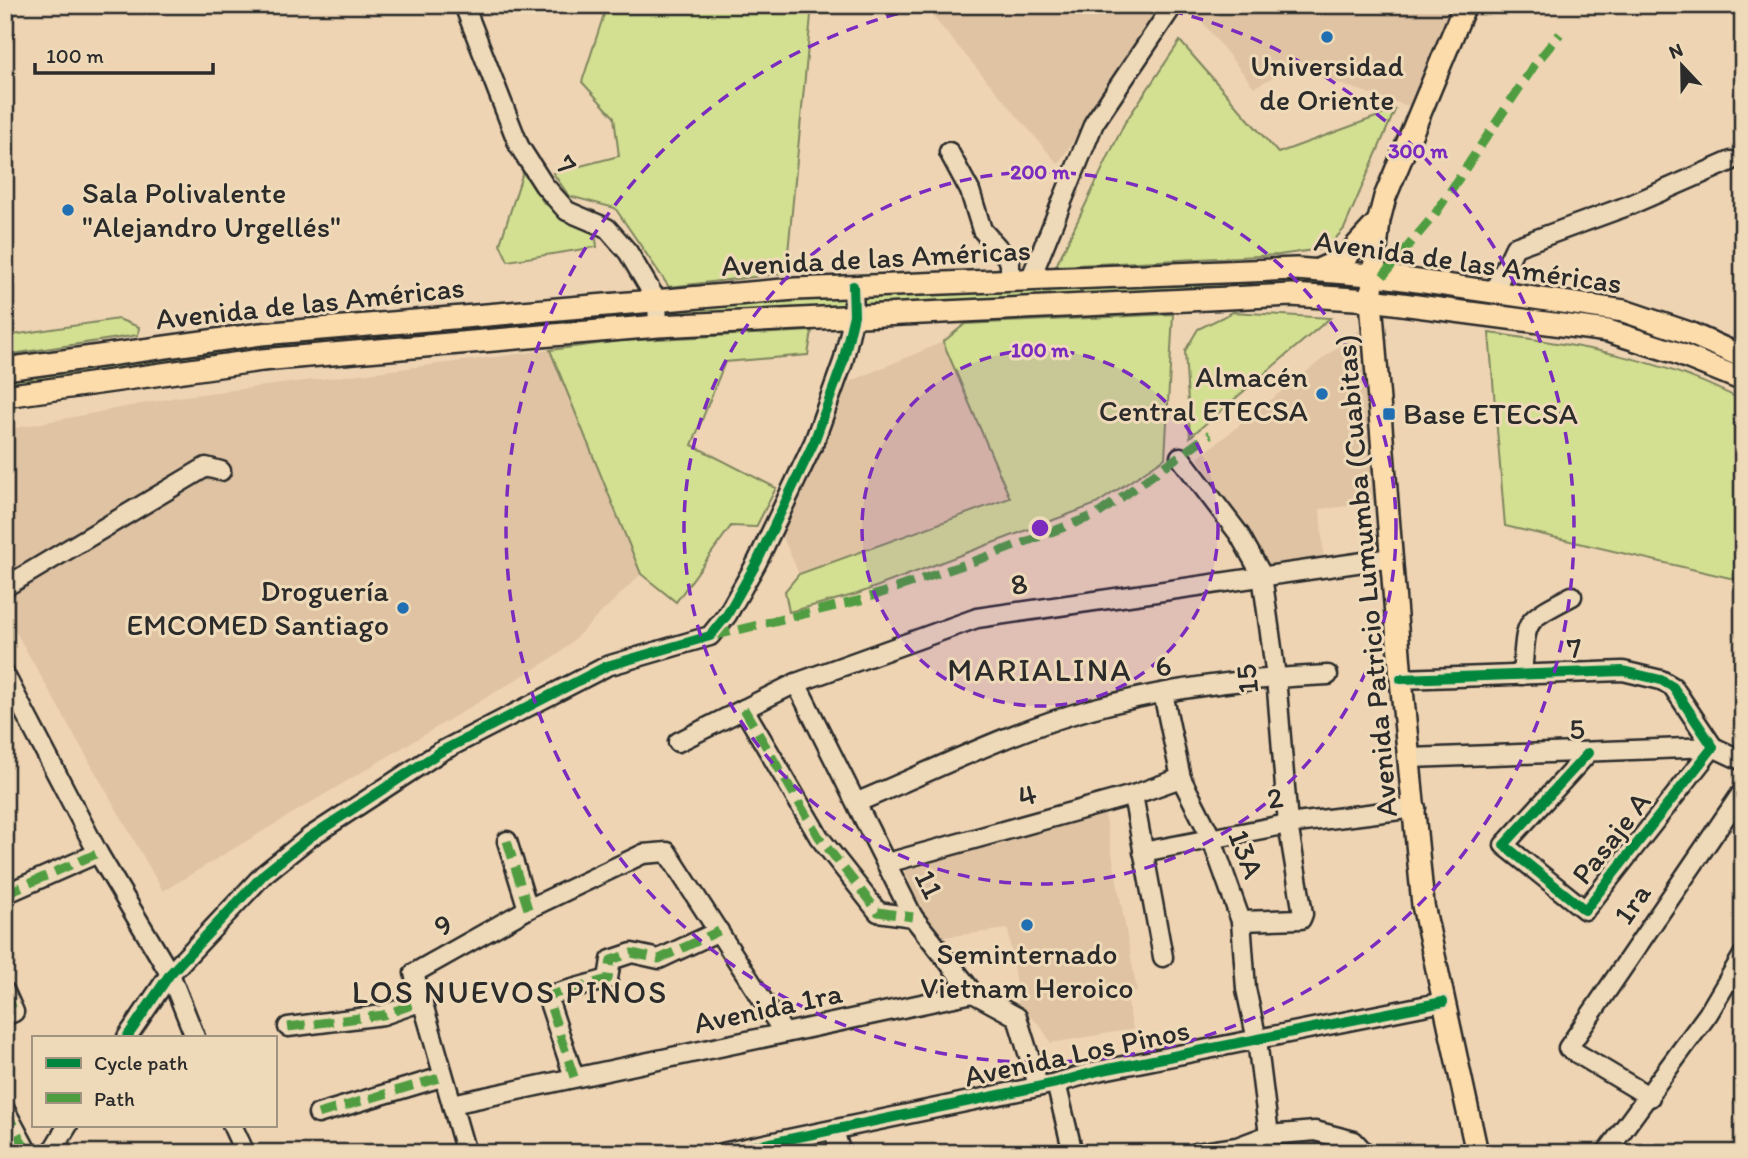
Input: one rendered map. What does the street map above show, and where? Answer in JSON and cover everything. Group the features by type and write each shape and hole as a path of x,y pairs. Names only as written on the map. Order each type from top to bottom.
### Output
{"main road":[{"name":"Avenida Patricio Lumumba (Cuabitas)","path":"1465,5 1385,197 1379,220 1371,300 1401,679 1416,808 1423,905 1477,1153"},
{"path":"1317,270 1345,258 1379,220"},
{"name":"Avenida de las Américas","path":"5,369 261,334 853,286 1317,270 1372,275 1624,311 1689,333 1743,356"},
{"name":"Avenida de las Américas","path":"5,396 262,360 658,326 1291,295 1371,300 1608,331 1674,352 1743,380"}],"street":[{"name":"7","path":"464,5 512,132 544,186 567,211 607,228 628,252 657,301 658,326"},
{"path":"1020,280 1094,123 1172,7"},
{"path":"949,152 970,191 982,230 1010,261 1020,280"},
{"path":"1493,293 1515,247 1630,205 1731,161"},
{"path":"128,1036 170,974 264,874 310,838 440,752 607,666 710,636 727,615 757,562 814,442 843,362 854,315 853,286"},
{"name":"15","path":"1180,457 1239,534 1262,575 1276,677 1288,824 1303,914 1301,919 1241,921"},
{"path":"5,587 206,467 221,471"},
{"name":"8","path":"678,742 796,682 977,618 1391,558"},
{"path":"1521,675 1527,627 1537,613 1572,596"},
{"name":"7","path":"1401,679 1623,671 1661,680 1673,687 1713,747"},
{"name":"6","path":"858,802 993,745 1089,709 1163,693 1276,677 1328,675"},
{"path":"5,676 98,853 170,974 195,1036"},
{"name":"11","path":"796,682 913,917 973,993 1017,1017 1038,1085"},
{"name":"13A","path":"1163,693 1181,778 1211,837 1241,921 1246,989 1257,1040 1269,1135"},
{"path":"744,709 819,837 878,912 913,917"},
{"name":"Pasaje A","path":"1588,753 1504,845 1585,911 1713,747"},
{"name":"5","path":"1410,758 1713,747 1743,761"},
{"name":"4","path":"887,863 1133,795 1181,778"},
{"name":"1ra","path":"1650,1097 1568,1048 1743,791"},
{"path":"1133,795 1163,957"},
{"name":"2","path":"1143,852 1288,824 1416,808"},
{"path":"507,841 528,909"},
{"name":"9","path":"466,1153 420,1002 414,973 528,909 643,854 667,852 719,931"},
{"path":"5,894 98,853"},
{"path":"574,1077 547,996 608,979 611,960 632,953 659,959 719,931 784,1034"},
{"path":"1606,1153 1709,1014 1743,955"},
{"path":"5,992 10,1014"},
{"name":"Avenida 1ra","path":"452,1104 973,993"},
{"path":"288,1027 383,1015 420,1002"},
{"name":"Avenida Los Pinos","path":"722,1153 1056,1083 1098,1071 1443,1002"},
{"path":"318,1114 442,1077"},
{"path":"1056,1083 1073,1153"},
{"path":"5,1110 27,1153"},
{"path":"51,1153 67,1126"},
{"path":"232,1126 246,1153"},
{"path":"834,1131 841,1153"},
{"path":"1196,1153 1237,1150 1269,1135 1315,1131 1354,1141 1365,1153"}],"shaded area":[{"path":"923,5 1158,5 1162,10 1058,164"},
{"name":"Universidad de Oriente","path":"1189,5 1452,5 1411,107 1291,68 1254,87"},
{"name":"Almacén Central ETECSA","path":"1359,330 1376,503 1320,509 1324,564 1271,570 1198,458"},
{"path":"943,342 1010,498 799,574 781,533 849,382"},
{"path":"550,350 641,574 559,654 163,891 5,613 5,430 178,397"},
{"name":"Seminternado Vietnam Heroico","path":"1104,810 1137,991 1126,994 1133,1029 1051,1043 1040,1025 1019,1007 1008,929 943,937 925,921 902,864"},
{"path":"1311,1137 1351,1145 1358,1153 1245,1153"}],"green space":[{"path":"607,5 812,5 786,273 669,287 615,208 569,196 553,173 619,156 614,117 582,82"},
{"path":"1180,41 1278,153 1395,110 1344,229 1327,248 1279,255 1056,266 1124,124"},
{"path":"523,172 544,203 595,231 597,247 508,261 500,244"},
{"path":"1292,277 1365,281 1364,291 858,306 858,293"},
{"path":"1380,283 1620,319 1684,340 1743,365 1743,371 1677,344 1380,293"},
{"path":"847,294 848,307 663,318 662,307"},
{"path":"652,308 654,319 5,388 5,376 220,347"},
{"path":"1233,312 1330,318 1190,437 1185,351 1198,329"},
{"path":"1173,314 1165,458 1096,504 857,594 789,612 785,591 799,574 1010,498 943,342 965,324"},
{"path":"118,319 139,327 138,335 5,355 5,336"},
{"path":"812,331 808,355 725,362 692,445 776,488 756,527 731,526 676,602 641,574 550,350 620,341"},
{"path":"1489,333 1619,355 1682,374 1743,401 1743,581 1505,526"}],"marked path":[{"path":"1383,276 1435,214 1536,63 1560,34"},
{"path":"713,636 861,600 986,557 1098,514 1210,434"},
{"path":"744,709 819,837 878,912 913,917"},
{"path":"507,841 528,909"},
{"path":"5,894 98,853"},
{"path":"574,1077 547,996 608,979 611,960 632,953 659,959 719,931"},
{"path":"5,992 14,1012 5,1016"},
{"path":"288,1027 383,1015 420,1002"},
{"path":"318,1114 442,1077"},
{"path":"5,1110 28,1153"}],"cycle path":[{"path":"128,1036 170,974 264,874 310,837 440,752 607,666 710,636 727,615 757,562 814,442 843,362 854,315 853,286"},
{"path":"1401,679 1623,671 1661,680 1673,687 1713,747 1585,910 1504,845 1588,753"},
{"path":"722,1153 1056,1083 1098,1071 1443,1002"}],"place":[{"name":"Universidad de Oriente","path":"1327,37"},
{"name":"Sala Polivalente \"Alejandro Urgellés\"","path":"68,210"},
{"name":"Almacén Central ETECSA","path":"1322,394"},
{"name":"Base ETECSA","path":"1389,414"},
{"name":"Droguería EMCOMED Santiago","path":"403,608"},
{"name":"Seminternado Vietnam Heroico","path":"1027,925"}],"district":[{"name":"MARIALINA","path":"1040,670"},
{"name":"LOS NUEVOS PINOS","path":"510,992"}]}
